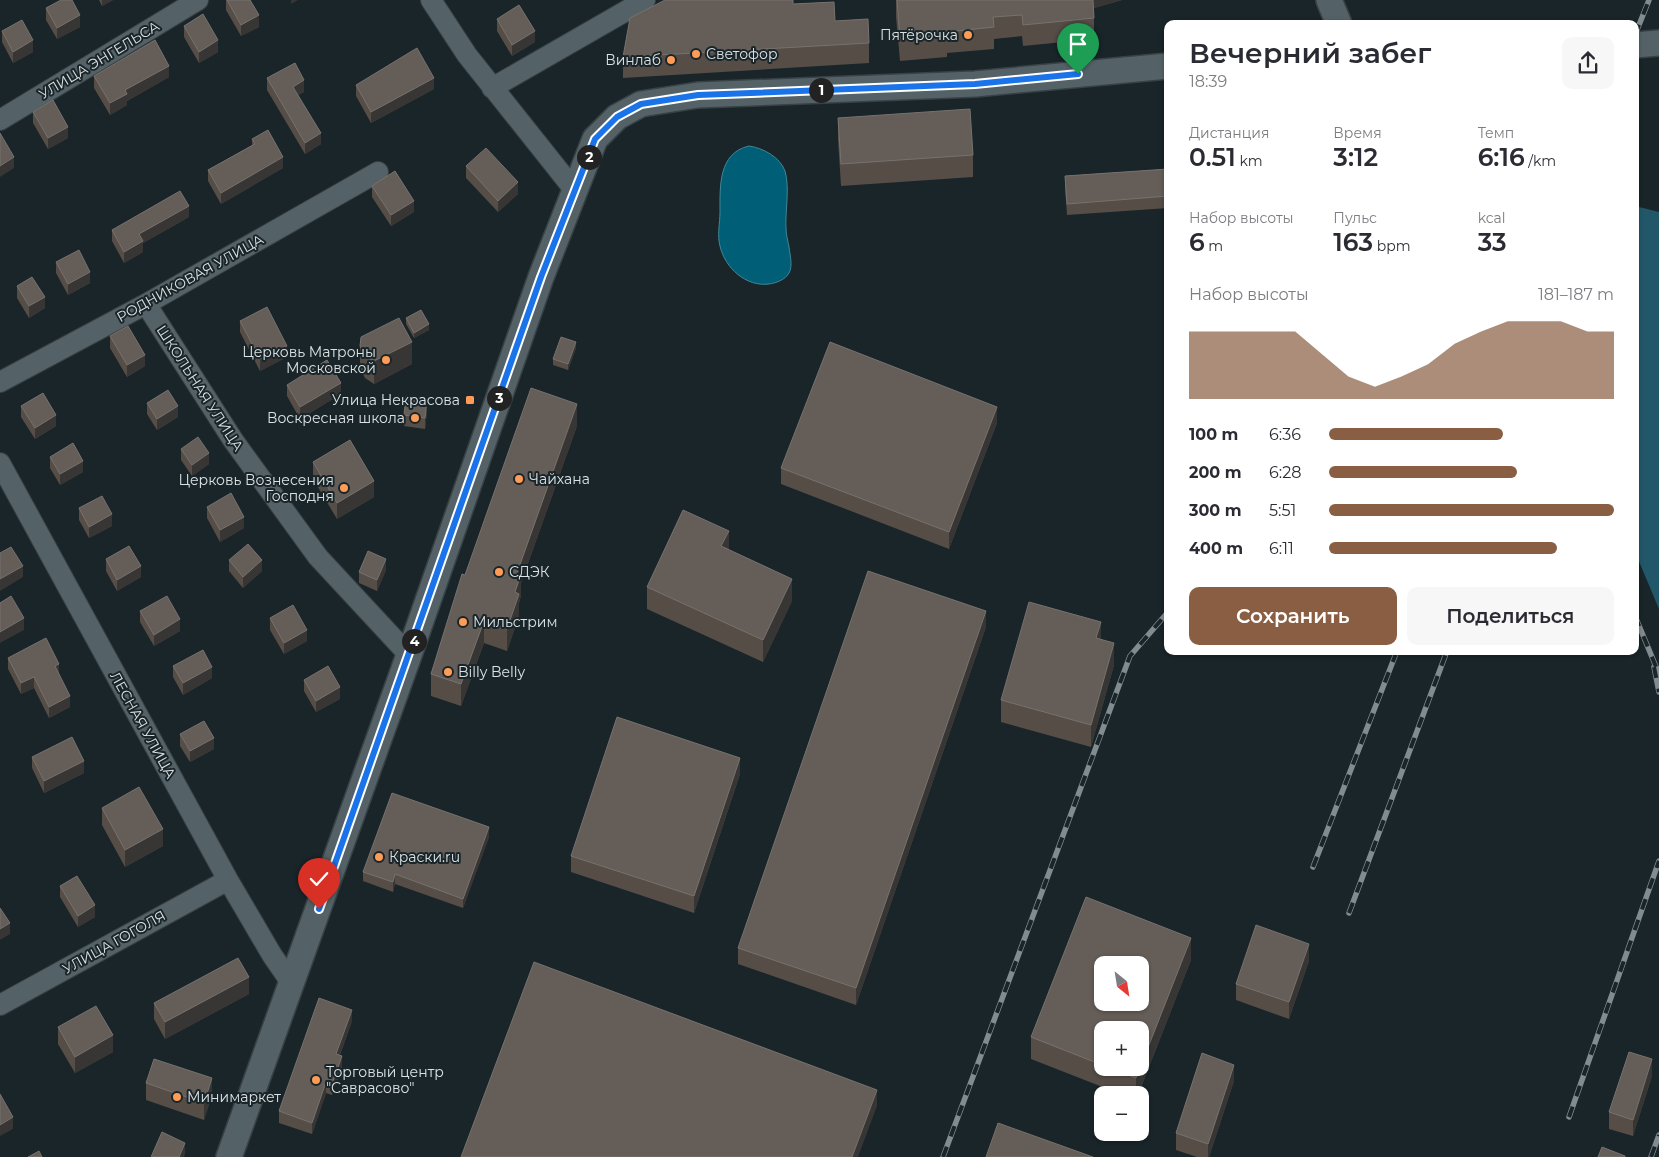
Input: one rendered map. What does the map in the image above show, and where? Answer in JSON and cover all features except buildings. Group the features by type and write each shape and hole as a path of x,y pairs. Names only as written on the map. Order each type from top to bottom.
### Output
{"street":[{"name":"УЛИЦА ЭНГЕЛЬСА","path":"0,120 198,0"},
{"path":"431,0 467,55 492,88 568,182 577,189"},
{"path":"492,88 645,0"},
{"path":"1329,0 1337,20"},
{"path":"1639,45 1659,43"},
{"path":"229,1157 409,655 541,277 595,139 617,117 641,104 698,95 975,84 1164,66"},
{"name":"РОДНИКОВАЯ УЛИЦА","path":"0,382 146,304 378,172"},
{"name":"ШКОЛЬНАЯ УЛИЦА","path":"146,304 233,440 318,557 409,655"},
{"name":"ЛЕСНАЯ УЛИЦА","path":"0,463 228,880 272,955 292,984"},
{"name":"УЛИЦА ГОГОЛЯ","path":"0,1005 228,880"}],"shaded area":[{"path":"749,146 765,151 775,157 785,171 787,192 786,231 791,267 785,278 769,284 752,282 738,274 727,262 719,242 720,192 723,172 731,156"},
{"path":"1639,207 1659,212 1659,609 1639,562"}],"railway":[{"path":"1639,25 1649,0"},
{"path":"943,1157 1130,656 1164,617"},
{"path":"1639,626 1659,674"},
{"path":"1313,867 1395,655"},
{"path":"1349,913 1446,655"},
{"path":"1654,667 1659,692"},
{"path":"1569,1117 1659,861"},
{"path":"1651,1157 1659,1135"}],"place":[{"name":"Пятёрочка","path":"968,35"},
{"name":"Светофор","path":"696,54"},
{"name":"Винлаб","path":"671,60"},
{"name":"Церковь Матроны Московской","path":"386,360"},
{"name":"Улица Некрасова","path":"470,400"},
{"name":"Воскресная школа","path":"415,418"},
{"name":"Чайхана","path":"519,479"},
{"name":"Церковь Вознесения Господня","path":"344,488"},
{"name":"СДЭК","path":"499,572"},
{"name":"Мильстрим","path":"463,622"},
{"name":"Billy Belly","path":"448,672"},
{"name":"Краски.ru","path":"379,857"},
{"name":"Торговый центр \"Саврасово\"","path":"316,1080"},
{"name":"Минимаркет","path":"177,1097"}],"route":[{"path":"319,909 541,277 595,139 617,117 641,104 698,95 975,84 1078,74"}]}
